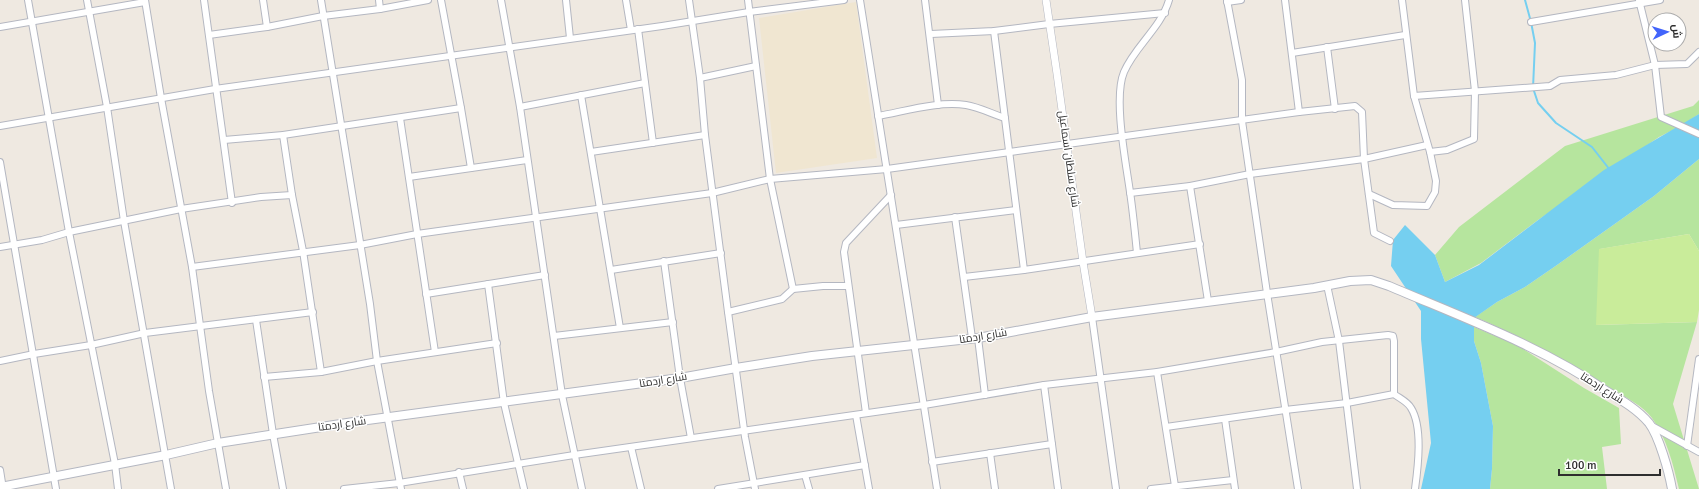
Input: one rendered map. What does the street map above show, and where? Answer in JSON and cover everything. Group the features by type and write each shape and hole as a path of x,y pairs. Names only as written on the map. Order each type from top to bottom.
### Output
{"main road":[{"name":"شارع اردمتا","path":"2,487 166,455 218,443 273,434 389,418 421,412 562,395 857,351 975,338 1092,317 1327,285 1350,280 1371,280 1389,286 1489,328 1549,355 1599,385 1642,415 1650,425 1661,449 1672,489"}],"street":[{"path":"28,0 50,116 69,232 115,464 118,489"},
{"path":"87,0 107,107 124,221 171,489"},
{"path":"204,0 232,203"},
{"path":"263,0 267,27"},
{"path":"321,0 378,361 400,486"},
{"path":"379,0 380,9"},
{"path":"208,35 267,27 323,16 380,9 428,0"},
{"path":"441,0 471,168"},
{"path":"501,0 520,106 562,395 582,489"},
{"path":"566,0 570,38"},
{"path":"626,0 630,30"},
{"path":"689,0 700,78 712,193 744,430 755,486"},
{"path":"748,0 770,179 793,289"},
{"path":"0,126 215,88 638,29 806,2 844,0"},
{"path":"860,0 936,489"},
{"path":"925,0 931,34 938,105"},
{"name":"شارع سلطان اسماعيل","path":"1046,0 1092,317"},
{"path":"1137,253 1122,138 1121,82 1129,63 1165,13 1169,0"},
{"path":"1241,0 1227,1 1242,80 1242,121 1298,489"},
{"path":"1285,0 1299,112"},
{"path":"1369,194 1393,205 1427,206 1435,192 1436,181 1429,149 1414,96 1405,35 1402,0"},
{"path":"1130,193 1190,186 1250,174 1429,149 1447,150 1474,139 1475,90 1465,0"},
{"path":"1532,22 1639,2 1660,0"},
{"path":"0,27 145,1 192,267 226,489"},
{"path":"1639,2 1655,65 1661,117 1699,134"},
{"path":"931,34 994,31 1049,24 1165,13"},
{"path":"638,29 653,143"},
{"path":"994,31 1024,270"},
{"path":"1292,53 1405,35"},
{"path":"1327,47 1335,109"},
{"path":"1414,96 1475,90 1550,86 1560,80 1616,75 1655,65 1686,64 1699,52"},
{"path":"700,78 756,66"},
{"path":"520,106 646,83"},
{"path":"581,95 620,328"},
{"path":"878,116 938,105 956,104 969,105 1005,118"},
{"path":"192,267 303,251 360,245 417,234 712,193 770,179 887,169 1067,144 1122,138 1299,112 1355,106 1362,112 1364,159 1374,233 1390,241"},
{"path":"224,140 283,135 461,108"},
{"path":"400,118 435,352"},
{"path":"283,135 313,312 321,372"},
{"path":"591,152 706,135"},
{"path":"409,177 527,160"},
{"path":"0,162 56,489"},
{"path":"1190,186 1208,301"},
{"path":"0,247 42,240 69,232 182,210 232,203 261,197 292,195"},
{"path":"866,413 844,252 846,242 891,195"},
{"path":"896,225 1016,210"},
{"path":"955,217 985,395"},
{"path":"964,277 1083,262 1200,244"},
{"path":"611,270 721,253"},
{"path":"664,261 680,378 691,438"},
{"path":"426,294 545,275"},
{"path":"488,284 504,403 524,489"},
{"path":"1327,285 1339,341 1356,489"},
{"path":"728,312 782,299 793,289 823,286 848,286"},
{"path":"0,361 145,334 313,312"},
{"path":"1092,317 1102,379 1116,489"},
{"path":"256,320 283,489"},
{"path":"554,336 672,322"},
{"path":"344,489 400,486 459,472 924,405 1044,385 1157,372 1276,352 1322,342 1375,336 1393,336 1394,394"},
{"path":"264,377 321,372 378,361 497,343"},
{"path":"1687,446 1699,359"},
{"path":"1157,372 1175,486"},
{"path":"1044,385 1058,489"},
{"path":"1166,427 1285,410 1347,403 1394,394 1410,406 1415,416 1418,430 1418,455 1415,489"},
{"path":"856,415 869,489"},
{"path":"1225,419 1235,489"},
{"path":"1650,425 1699,452"},
{"path":"932,462 1052,444"},
{"path":"631,447 641,489"},
{"path":"990,453 995,489"},
{"path":"718,489 755,486 805,475 865,465"},
{"path":"0,470 2,487"},
{"path":"459,472 463,489"},
{"path":"805,475 809,489"},
{"path":"1151,489 1233,480"}],"shaded area":[{"path":"856,2 877,158 776,173 759,18"}],"green space":[{"path":"1699,100 1699,114 1681,126 1659,137 1538,220 1481,263 1445,282 1435,255 1459,227 1565,146 1693,106"},
{"path":"1699,159 1699,251 1689,234 1600,249 1597,325 1697,322 1673,404 1699,489 1679,489 1672,461 1662,434 1652,418 1640,406 1564,360 1511,333 1475,317 1497,302 1525,287 1557,265 1654,196"},
{"path":"1689,234 1699,251 1699,310 1697,322 1596,325 1599,249"},
{"path":"1474,327 1517,345 1584,388 1619,408 1621,444 1602,447 1607,489 1490,489 1493,426 1481,363 1474,341"}],"water":[{"path":"1699,114 1699,159 1654,196 1557,265 1525,287 1497,302 1474,318 1474,341 1481,363 1493,426 1490,489 1421,489 1431,443 1421,339 1421,311 1391,266 1393,240 1405,225 1435,255 1445,282 1479,265 1604,170"}],"waterway":[{"path":"1525,0 1535,43 1533,88 1538,103 1556,123 1592,147 1610,170"}]}
